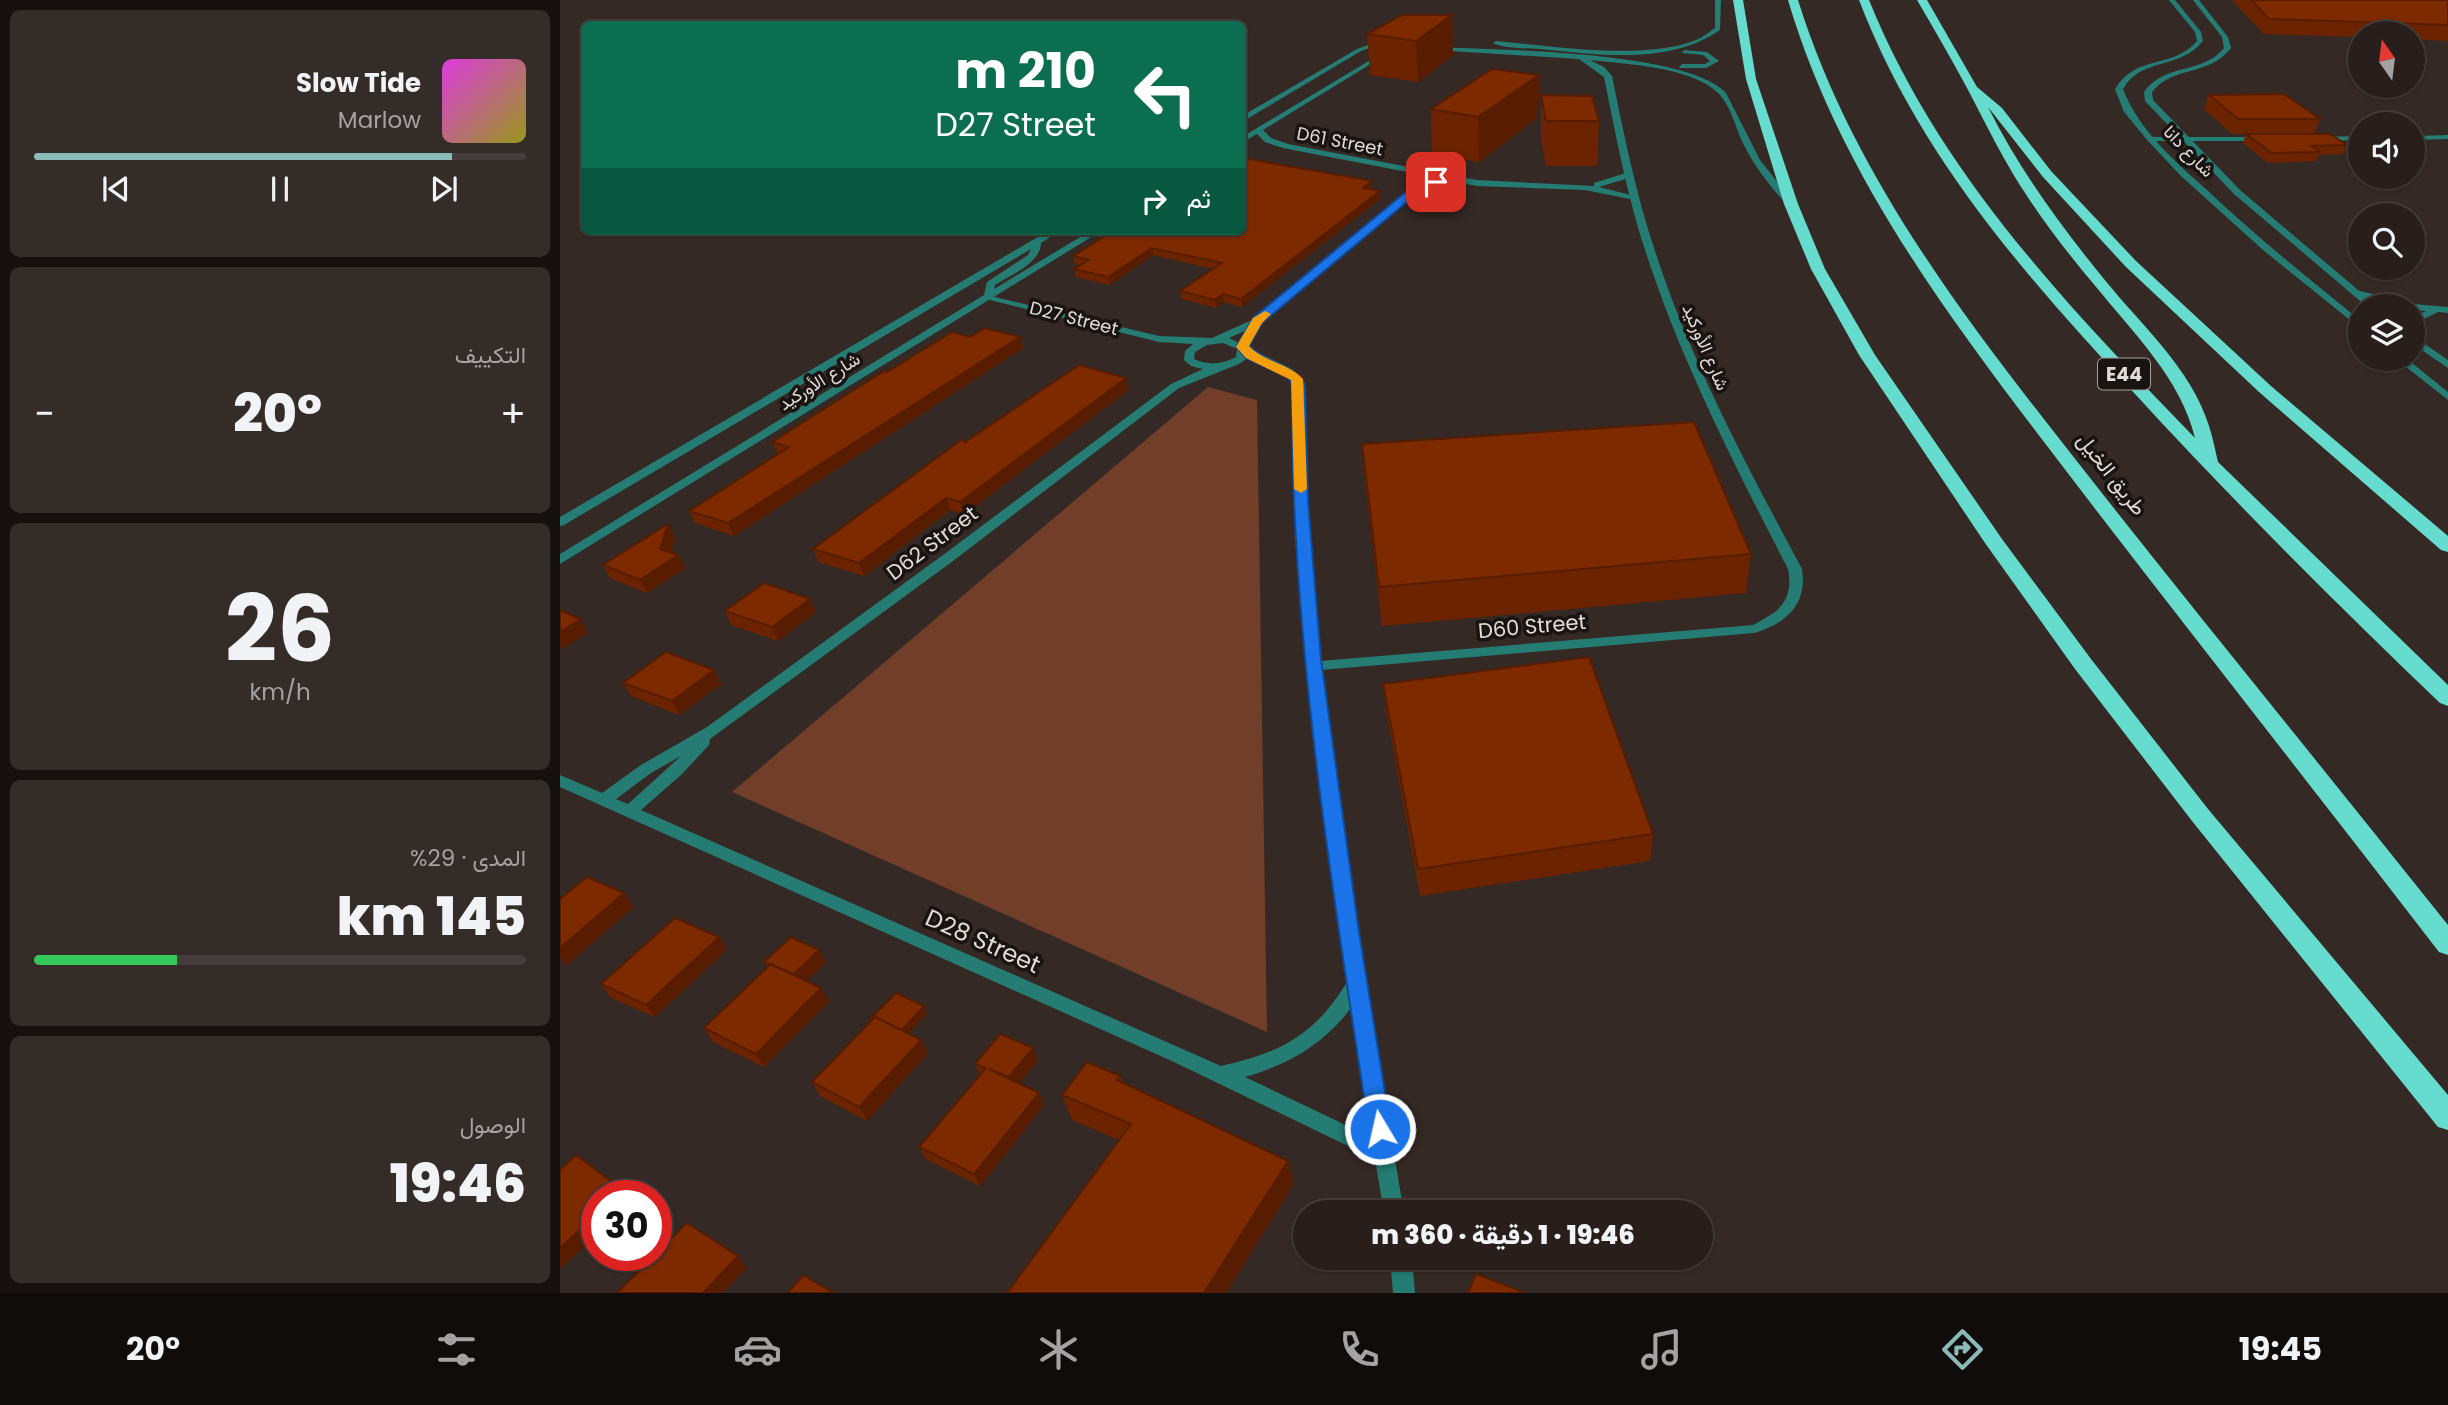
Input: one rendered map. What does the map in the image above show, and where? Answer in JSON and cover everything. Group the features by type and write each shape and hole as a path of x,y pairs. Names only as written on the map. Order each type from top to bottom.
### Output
{"highway":[{"path":"1738,0 1751,79 1791,204 1818,269 1840,310 1994,543 2083,664 2200,815 2448,1118"},
{"name":"طريق الخيل","path":"1793,0 1812,60 1843,135 1867,178 1917,255 2063,455 2448,944"},
{"name":"E44","path":"1864,0 1875,31 1905,90 1975,198 2096,343 2210,464 2448,698"},
{"path":"1922,0 1973,89 2000,143 2035,198 2176,377 2200,424 2210,464"},
{"path":"1973,89 1998,110 2024,147 2073,204 2157,289 2265,389 2448,546"}],"street":[{"path":"1604,51 1661,50 1704,40 1718,29 1718,0"},
{"name":"شارع دانا","path":"2172,0 2198,32 2198,46 2179,57 2134,71 2121,82 2121,103 2152,139 2243,227 2348,315"},
{"name":"شارع دانا","path":"2196,0 2225,37 2228,48 2214,61 2160,79 2150,87 2147,97 2152,107 2254,207 2356,293"},
{"path":"1246,118 1359,50 1391,40"},
{"path":"1425,48 1700,66 1710,64 1715,59 1694,51 1646,54 1461,41"},
{"path":"1246,139 1377,57 1393,52"},
{"name":"شارع الأوركيد","path":"1581,59 1601,68 1608,76 1629,175 1667,299 1701,383 1795,569 1798,579 1795,599 1780,617 1754,629"},
{"path":"1635,63 1683,71 1716,86 1724,95 1761,169 1791,204"},
{"name":"D61 Street","path":"1259,131 1268,140 1286,146 1444,177 1506,186 1586,187 1635,197"},
{"path":"2425,138 2448,137"},
{"path":"2309,139 2348,138"},
{"path":"2152,139 2271,139"},
{"path":"1216,340 1258,321 1410,194 1429,174"},
{"name":"D61 Street","path":"1586,187 1629,175"},
{"path":"1410,194 1444,177"},
{"name":"شارع الأوركيد","path":"560,522 1048,235"},
{"name":"شارع الأوركيد","path":"560,560 1090,235"},
{"path":"989,297 990,284 1031,257 1036,250 1036,242"},
{"path":"2356,293 2360,294"},
{"name":"D27 Street","path":"989,297 1159,339 1204,342"},
{"path":"2425,309 2448,310"},
{"path":"2425,316 2435,311"},
{"path":"1221,366 1241,358 1258,321"},
{"name":"D27 Street","path":"1159,339 1200,366 1221,366"},
{"path":"1189,357 1193,347 1204,342 1232,341 1293,375 1298,384 1301,514 1314,666 1356,983 1392,1200"},
{"path":"2425,348 2448,365"},
{"name":"D62 Street","path":"1175,386 1189,357"},
{"path":"1221,366 1275,367"},
{"name":"D62 Street","path":"603,800 653,764 712,731 948,558 1175,386 1221,366"},
{"path":"2416,371 2448,397"},
{"name":"D60 Street","path":"1314,666 1754,629"},
{"name":"D62 Street","path":"629,811 676,771 712,731"},
{"name":"D28 Street","path":"560,781 1220,1074 1384,1153"},
{"path":"1220,1074 1251,1069 1279,1059 1305,1044 1327,1026 1344,1005 1356,983"},
{"path":"1402,1270 1404,1293"}],"shaded area":[{"path":"1208,387 1257,400 1267,1032 732,792"}],"building":[{"path":"2251,0 2448,0 2448,25 2426,24 2426,21 2269,19"},
{"path":"1402,15 1452,15 1416,41 1367,34"},
{"path":"1492,69 1539,75 1478,117 1431,109"},
{"path":"2284,94 2320,119 2238,119 2209,95"},
{"path":"1541,95 1592,96 1599,121 1546,121"},
{"path":"2246,134 2330,134 2347,145 2312,146 2320,152 2272,153"},
{"path":"1249,159 1372,181 1363,188 1380,191 1241,299 1223,294 1215,300 1180,291 1222,263 1152,248 1108,277 1074,269 1089,260 1073,256 1107,235 1246,235 1246,161"},
{"path":"985,328 1020,337 728,523 689,511 789,447 772,442 884,371 887,372 952,332 970,337"},
{"path":"1079,365 1126,378 960,502 946,498 859,563 813,549 961,440 965,442"},
{"path":"1694,422 1751,554 1379,587 1362,444"},
{"path":"668,524 660,549 678,555 640,580 603,565"},
{"path":"764,583 810,599 772,627 725,611"},
{"path":"560,610 580,619 560,632"},
{"path":"666,652 714,670 672,701 623,683"},
{"path":"1589,657 1653,834 1418,869 1383,684"},
{"path":"587,877 624,893 560,948 560,899"},
{"path":"675,918 719,937 646,1005 601,984"},
{"path":"791,937 819,950 794,974 764,962"},
{"path":"771,964 821,988 756,1054 704,1028"},
{"path":"896,993 924,1006 902,1030 875,1017 870,1019"},
{"path":"875,1017 921,1040 859,1107 812,1082"},
{"path":"1000,1034 1033,1048 1009,1077 989,1069 1039,1093 974,1174 919,1147 986,1068 975,1064"},
{"path":"1087,1062 1120,1076 1117,1080 1288,1161 1204,1293 1007,1293 1131,1124 1062,1095"},
{"path":"576,1155 610,1180 581,1180 581,1229 560,1248 560,1170"},
{"path":"687,1223 738,1256 703,1293 617,1293 639,1271 672,1271 672,1238"},
{"path":"1476,1274 1526,1293 1468,1293"},
{"path":"803,1275 834,1293 788,1293"}],"slow traffic":[{"path":"1265,314 1242,347 1244,351 1297,379 1301,489"}],"route":[{"path":"1380,1129 1356,983 1313,659 1301,501 1298,384 1293,375 1251,355 1242,347 1258,321 1410,194 1436,182"}]}
